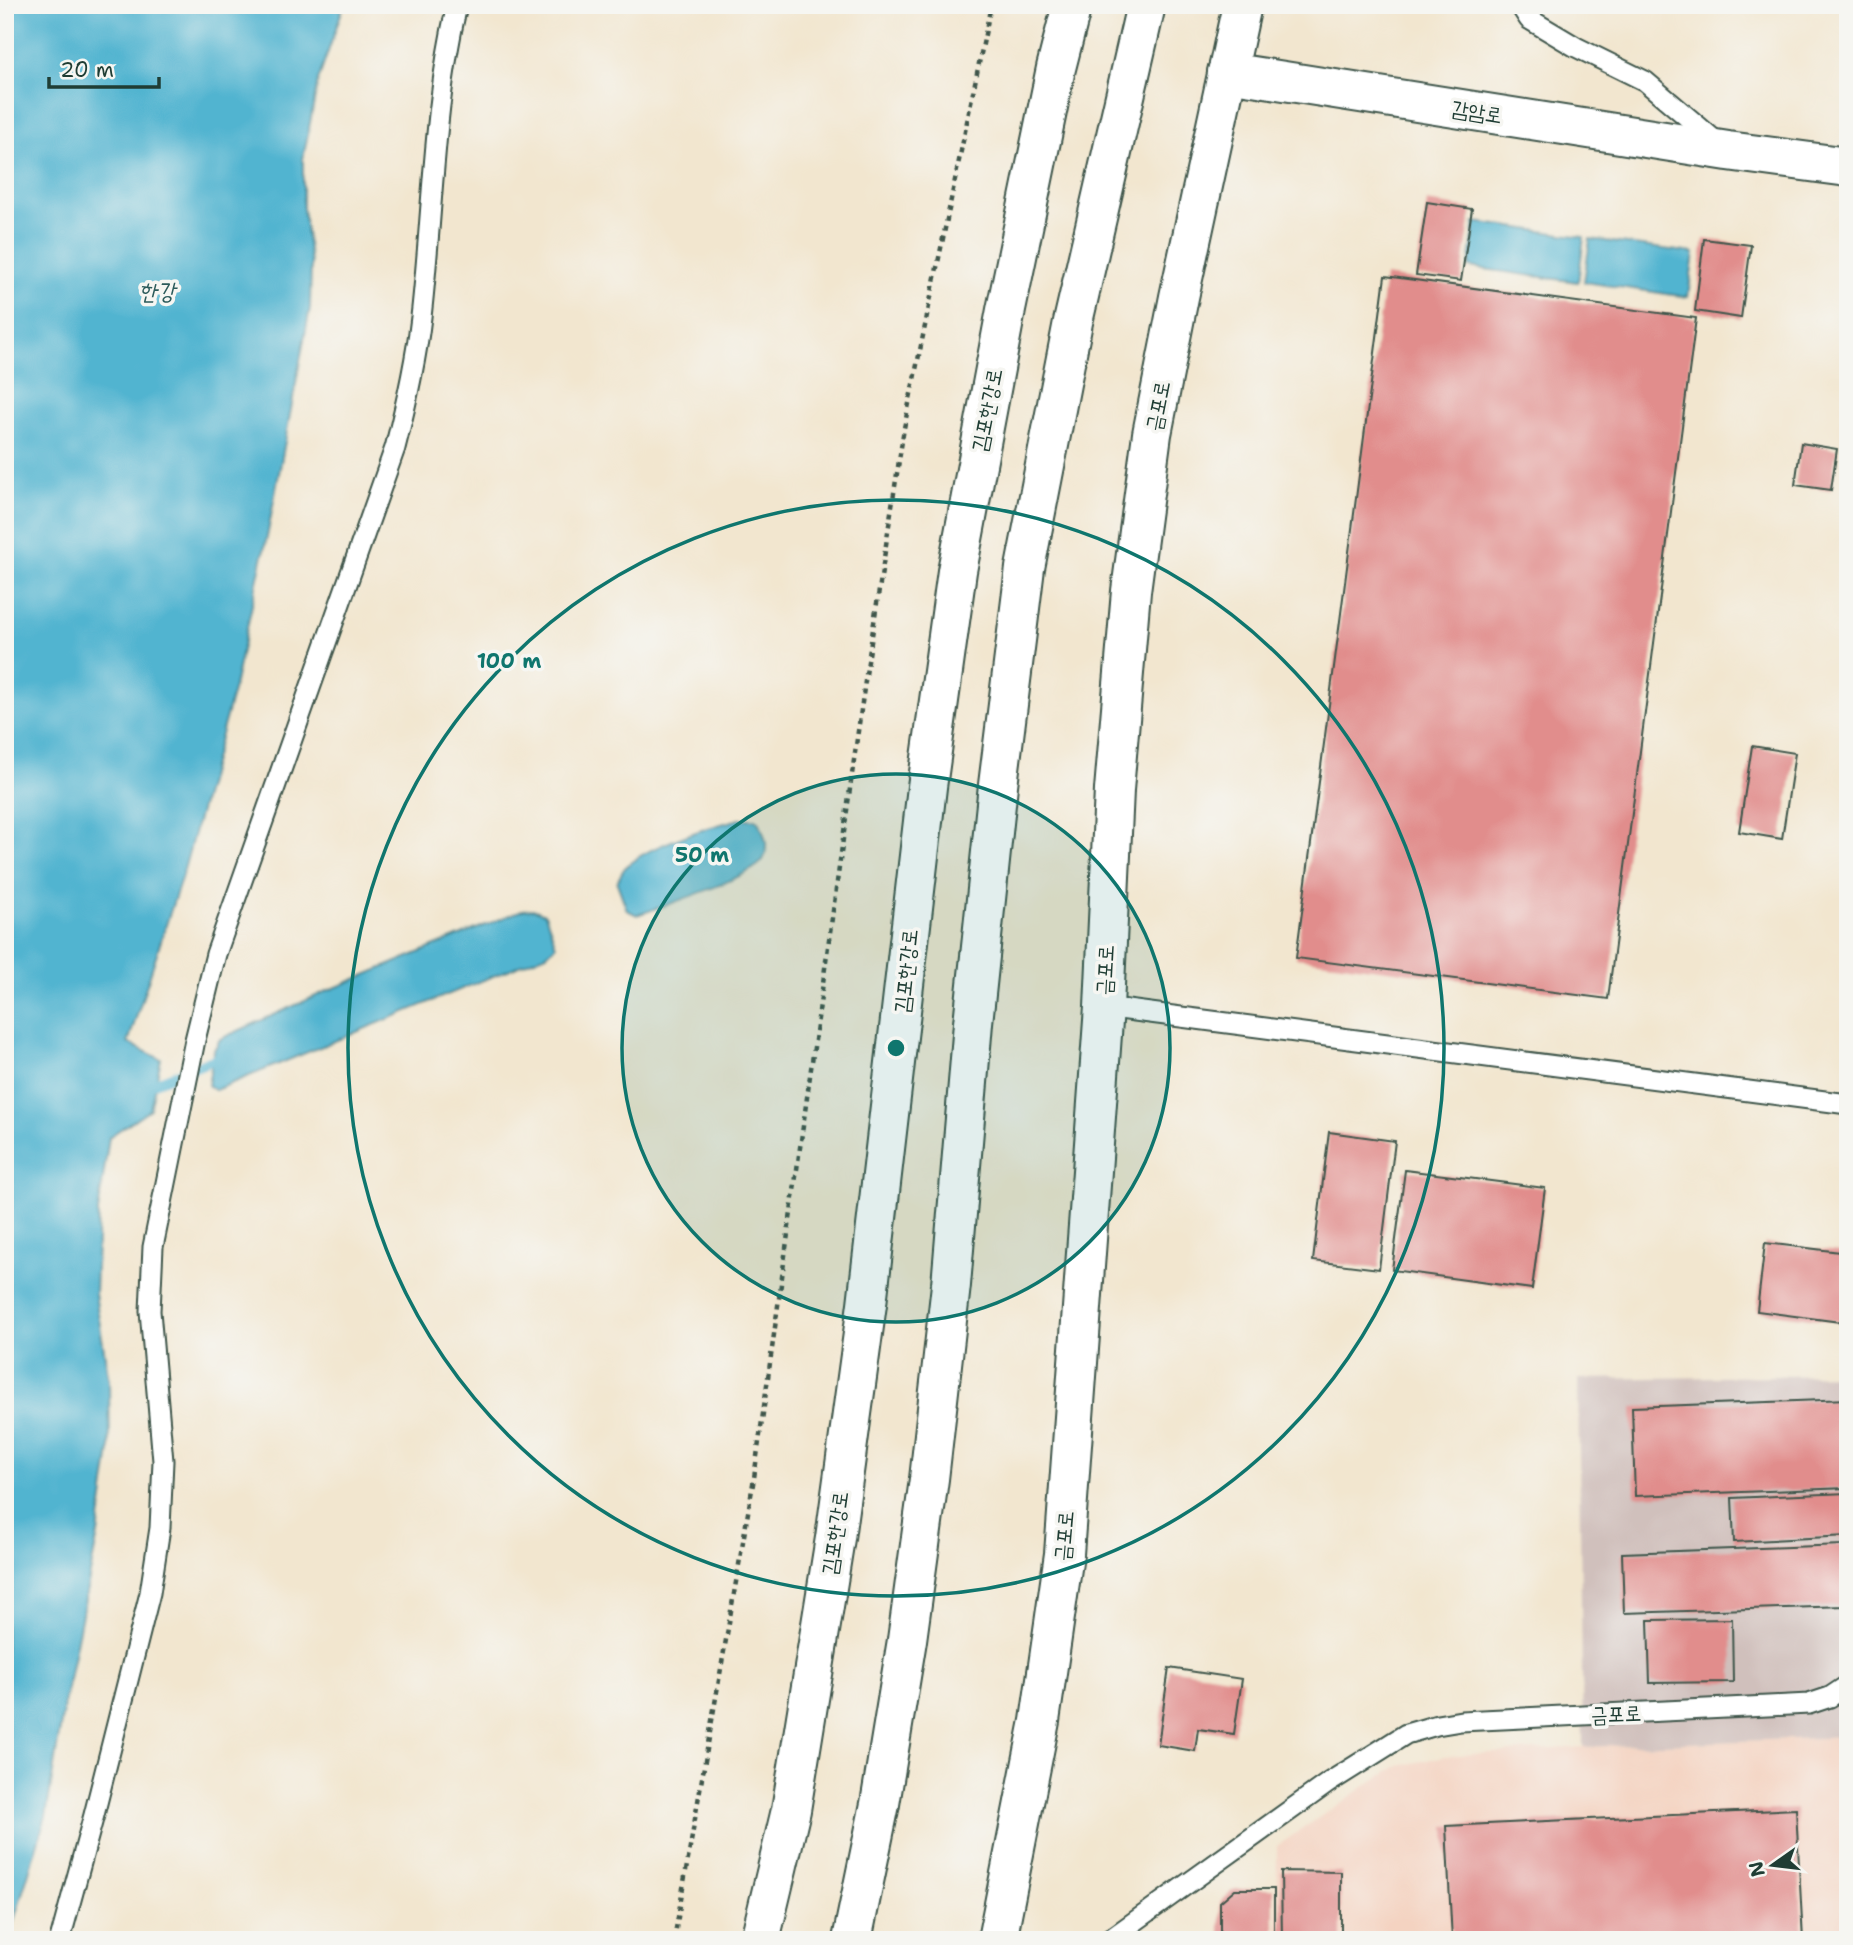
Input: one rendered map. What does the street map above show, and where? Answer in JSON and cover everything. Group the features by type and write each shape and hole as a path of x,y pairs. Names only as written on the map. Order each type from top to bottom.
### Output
{"main road":[{"name":"김포한강로","path":"760,1940 791,1810 835,1538 867,1304 927,788 957,571 1006,310 1056,68 1072,5"},
{"path":"852,1940 889,1749 929,1479 951,1285 973,1023 998,785 1025,568 1073,322 1146,5"},
{"name":"금포로","path":"998,1940 1040,1721 1064,1554 1104,1007 1114,790 1133,578 1152,434 1242,5"},
{"name":"감암로","path":"1227,72 1728,152 1848,167"}],"lane":[{"path":"60,1940 150,1592 160,1528 163,1461 150,1311 153,1247 181,1104 216,954 401,426 421,319 440,117 457,5"},
{"path":"1520,5 1529,19 1576,47 1645,81 1728,152"},
{"path":"1104,1007 1848,1104"},
{"name":"금포로","path":"1109,1940 1328,1783 1406,1734 1420,1729 1461,1721 1809,1703 1830,1697 1848,1685"}],"path":[{"path":"674,1940 754,1478 865,681 904,428 991,5"}],"shaded area":[{"path":"1848,1375 1848,1737 1583,1747 1578,1379"},
{"path":"1848,1737 1848,1940 1277,1940 1277,1846 1399,1766 1446,1756 1583,1747"}],"water":[{"name":"한강","path":"5,5 344,5 318,81 303,159 303,209 311,264 310,308 268,532 234,687 185,866 128,1043 161,1059 150,1109 109,1137 98,1212 95,1294 109,1381 110,1450 98,1534 64,1704 46,1816 8,1940 5,1940"},
{"path":"1475,222 1584,237 1578,282 1469,267"},
{"path":"1590,239 1694,253 1688,297 1584,282"},
{"path":"740,819 756,819 764,833 765,855 756,867 725,883 637,915 627,910 617,883 624,869 633,861 678,838"},
{"path":"533,909 545,914 556,945 547,954 215,1090 208,1085 214,1050 220,1039 327,991 522,910"}],"building":[{"path":"1427,202 1472,209 1461,281 1416,275"},
{"path":"1704,239 1751,245 1741,318 1695,311"},
{"path":"1385,276 1696,318 1608,999 1296,958"},
{"path":"1801,443 1837,449 1831,490 1795,485"},
{"path":"1752,746 1795,753 1782,839 1739,832"},
{"path":"1329,1132 1395,1141 1379,1269 1313,1261"},
{"path":"1405,1170 1545,1188 1532,1289 1392,1270"},
{"path":"1765,1243 1848,1253 1848,1323 1757,1311"},
{"path":"1848,1399 1848,1488 1635,1496 1632,1407"},
{"path":"1848,1493 1848,1536 1734,1542 1732,1498"},
{"path":"1843,1545 1845,1606 1624,1613 1622,1553"},
{"path":"1732,1619 1733,1682 1650,1683 1648,1620"},
{"path":"1169,1668 1242,1679 1234,1734 1198,1729 1195,1751 1158,1745"},
{"path":"1796,1809 1803,1940 1452,1940 1446,1826"},
{"path":"1281,1871 1341,1872 1341,1940 1282,1940"},
{"path":"1235,1889 1274,1889 1274,1940 1220,1940 1220,1902"}],"waterway":[{"path":"144,1087 223,1056"}]}
